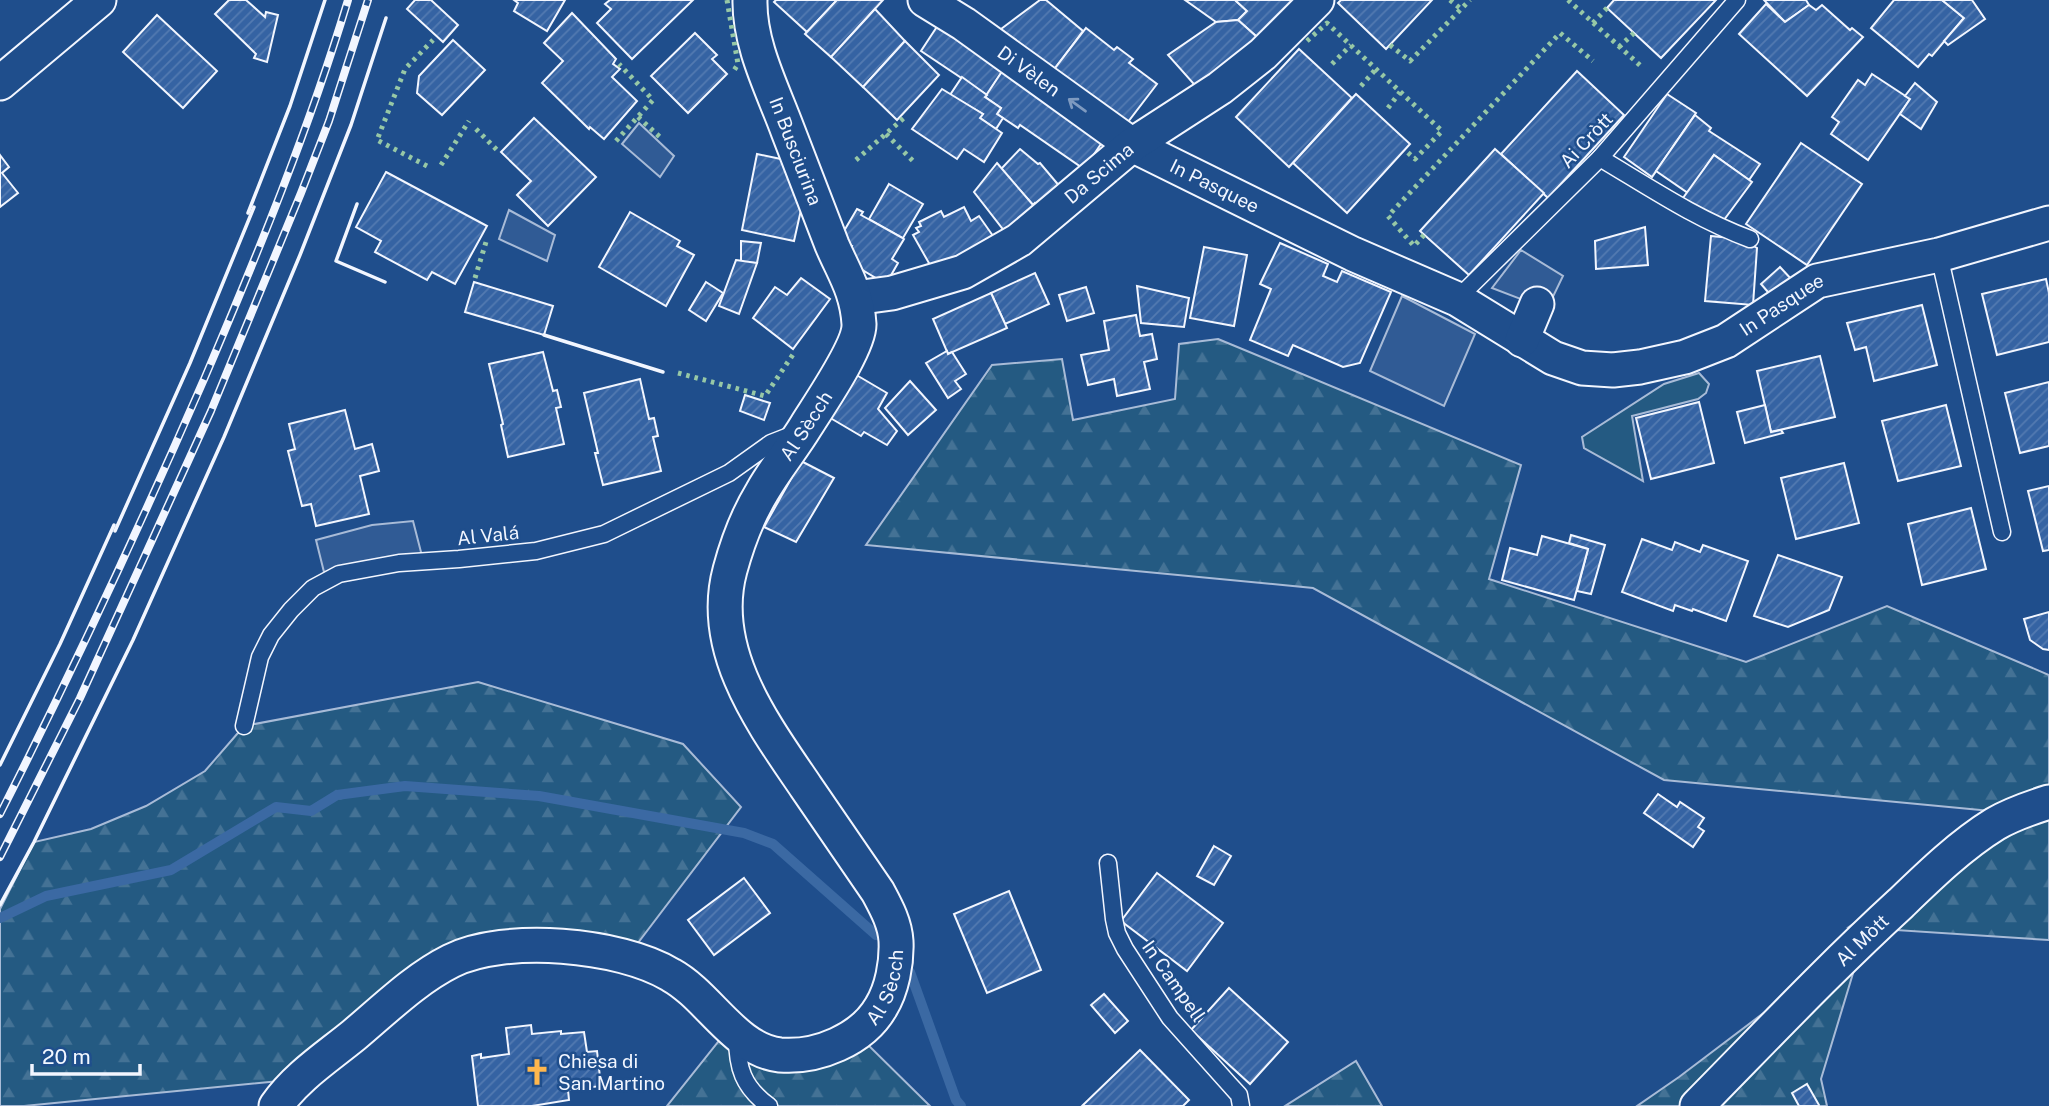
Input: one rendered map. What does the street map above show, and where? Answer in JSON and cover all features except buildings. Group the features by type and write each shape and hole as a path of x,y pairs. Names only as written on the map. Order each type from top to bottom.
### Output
{"street":[{"path":"0,83 99,0"},
{"name":"In Busciurina","path":"750,0 753,32 766,72 855,298"},
{"name":"Di Vèlen","path":"925,0 964,24 1132,145"},
{"name":"Da Scima","path":"855,298 892,293 963,272 1020,240 1132,145 1220,88 1252,62 1317,0"},
{"name":"In Pasquee","path":"1132,145 1353,254 1457,299 1553,358 1582,368 1613,370 1685,357 1726,341 1817,281 1939,255 2049,223"},
{"name":"Al Sècch","path":"276,1106 300,1079 427,975 453,960 505,948 536,946 597,950 656,965 679,979 752,1046 767,1053 810,1053 832,1047 856,1033 881,1007 889,987 894,962 896,941 890,916 878,892 762,722 734,660 727,626 729,573 740,540 761,494 850,353 860,327 855,298"},
{"path":"1522,340 1536,304"},
{"name":"Al Mòtt","path":"1697,1106 1864,937 1924,881 1993,825 2014,814 2049,802"}],"lane":[{"name":"Ai Cròtt","path":"1457,299 1601,158 1737,0"},
{"path":"1601,158 1691,213 1722,229 1750,239"},
{"path":"1939,255 2002,532"},
{"name":"Al Valá","path":"244,726 260,657 271,635 313,588 339,574 399,563 536,551 604,534 729,473 771,443 803,431"},
{"name":"In Campell","path":"1108,863 1114,919 1117,933 1125,948 1170,1018 1239,1095 1241,1106"},
{"path":"737,1033 737,1057 743,1076 756,1096 769,1106"}],"green space":[{"path":"1218,339 1521,465 1489,579 1746,662 1887,606 2049,675 2049,940 1849,927 2012,813 1664,780 1313,588 866,545 992,365 1062,359 1073,420 1175,399 1179,344"},
{"path":"1699,373 1709,384 1706,393 1698,399 1632,416 1643,481 1584,448 1582,437 1664,384"},
{"path":"478,682 683,744 741,807 628,956 476,953 300,1079 24,1106 0,1106 0,909 34,842 91,829 146,806 205,771 244,726"},
{"path":"1864,937 1821,1079 1827,1106 1637,1106 1679,1077"},
{"path":"730,1027 752,1046 856,1033 930,1106 667,1106"},
{"path":"1356,1061 1382,1106 1285,1106"}],"shaded area":[{"path":"639,123 674,156 660,177 622,144"},
{"path":"509,210 555,235 547,261 499,239"},
{"path":"1521,250 1563,276 1547,309 1492,288"},
{"path":"1402,296 1475,334 1444,406 1370,371"},
{"path":"413,521 422,556 324,572 316,540 372,525"}],"waterway":[{"path":"0,918 46,896 171,870 276,807 311,811 337,795 405,786 539,796 744,833 773,844 876,935"},
{"path":"910,972 956,1100 961,1106"}],"railway":[{"path":"0,814 106,597 205,377 282,190 317,96 348,0"},
{"path":"0,857 80,698 211,411 329,121 368,0"}],"hedge":[{"path":"727,0 738,64 733,72"},
{"path":"1450,0 1461,9"},
{"path":"1390,45 1410,61 1470,0"},
{"path":"1568,0 1643,68"},
{"path":"1593,23 1607,8"},
{"path":"1307,41 1327,23 1442,131 1415,159 1405,150"},
{"path":"1424,235 1414,246 1388,216 1560,33 1593,61"},
{"path":"1619,47 1634,33"},
{"path":"427,166 377,140 405,69 433,40"},
{"path":"1332,64 1351,45"},
{"path":"616,141 653,100 619,64"},
{"path":"1361,86 1376,69"},
{"path":"1388,108 1400,92"},
{"path":"638,117 661,138"},
{"path":"856,160 905,117"},
{"path":"441,165 469,121"},
{"path":"476,129 498,151"},
{"path":"886,134 916,164"},
{"path":"475,278 486,242"},
{"path":"678,373 765,396 794,353"}],"wall":[{"path":"248,213 290,106 325,0"},
{"path":"0,905 34,842 133,640 224,437 351,125 386,18"},
{"path":"357,204 336,261 385,282"},
{"path":"115,531 190,363 254,207"},
{"path":"544,335 663,372"},
{"path":"0,765 60,644 114,525"}],"place":[{"name":"Chiesa di San Martino","path":"537,1072"}]}
